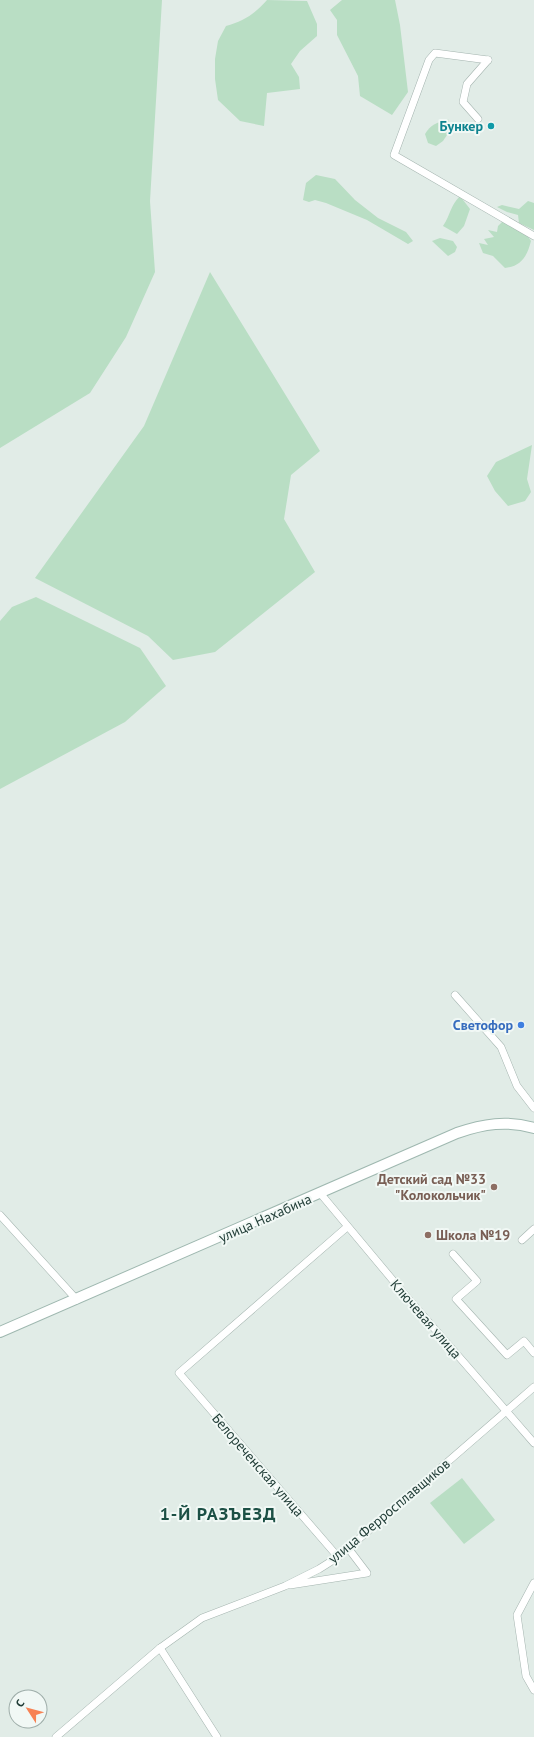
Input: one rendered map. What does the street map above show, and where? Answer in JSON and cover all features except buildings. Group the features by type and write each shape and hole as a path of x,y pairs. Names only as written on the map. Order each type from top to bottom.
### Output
{"main road":[{"name":"улица Нахабина","path":"0,1332 77,1300 473,1127 505,1123 534,1128"}],"street":[{"path":"478,119 463,102 467,84 488,60 435,53 429,60 394,155 534,236"},
{"path":"455,995 501,1047 516,1086 534,1108"},
{"name":"Ключевая улица","path":"320,1193 347,1227 534,1443"},
{"path":"0,1215 77,1300"},
{"name":"Белореченская улица","path":"338,1557 179,1373 347,1227"},
{"path":"522,1240 534,1229"},
{"path":"453,1254 476,1281 456,1299 507,1355 524,1341 534,1353"},
{"name":"улица Ферросплавщиков","path":"56,1737 160,1648 202,1618 285,1586 320,1569 338,1557 534,1387"},
{"path":"285,1586 368,1573 348,1548"},
{"path":"534,1583 518,1615 526,1676 534,1690"},
{"path":"160,1648 217,1737"}],"green space":[{"path":"0,0 162,0 150,201 155,272 126,337 90,393 0,448"},
{"path":"267,0 307,1 317,24 317,36 300,51 291,64 299,77 300,89 267,93 264,126 240,121 218,100 215,79 215,59 218,41 226,26 238,22 248,16"},
{"path":"342,0 395,0 400,25 408,92 392,115 360,96 358,76 337,35 337,20 330,10"},
{"path":"448,119 451,129 443,141 436,146 428,143 425,134 429,128"},
{"path":"316,175 335,179 355,200 378,218 406,232 413,241 408,244 367,220 326,203 315,200 309,202 303,200 306,183"},
{"path":"460,196 470,209 464,226 457,234 443,226 454,203"},
{"path":"528,201 534,203 534,230 519,223 518,215 497,207 502,205 519,209"},
{"path":"503,221 527,235 531,241 528,251 520,263 505,268 493,256 483,253 479,243 488,245 484,239 494,237 488,230 497,232 498,226"},
{"path":"440,238 453,241 457,247 455,252 448,256 432,241"},
{"path":"210,272 320,451 291,475 284,519 315,572 215,652 173,660 148,636 35,578 144,426"},
{"path":"532,445 527,479 531,492 525,501 508,506 495,491 487,476 496,462"},
{"path":"36,597 140,648 166,686 125,722 0,789 0,621 12,607"},
{"path":"462,1478 495,1520 464,1544 430,1503"}],"place":[{"name":"Бункер","path":"491,126"},
{"name":"Светофор","path":"521,1025"},
{"name":"Детский сад №33 \"Колокольчик\"","path":"494,1187"},
{"name":"Школа №19","path":"428,1235"}],"district":[{"name":"1-Й РАЗЪЕЗД","path":"218,1514"}]}
